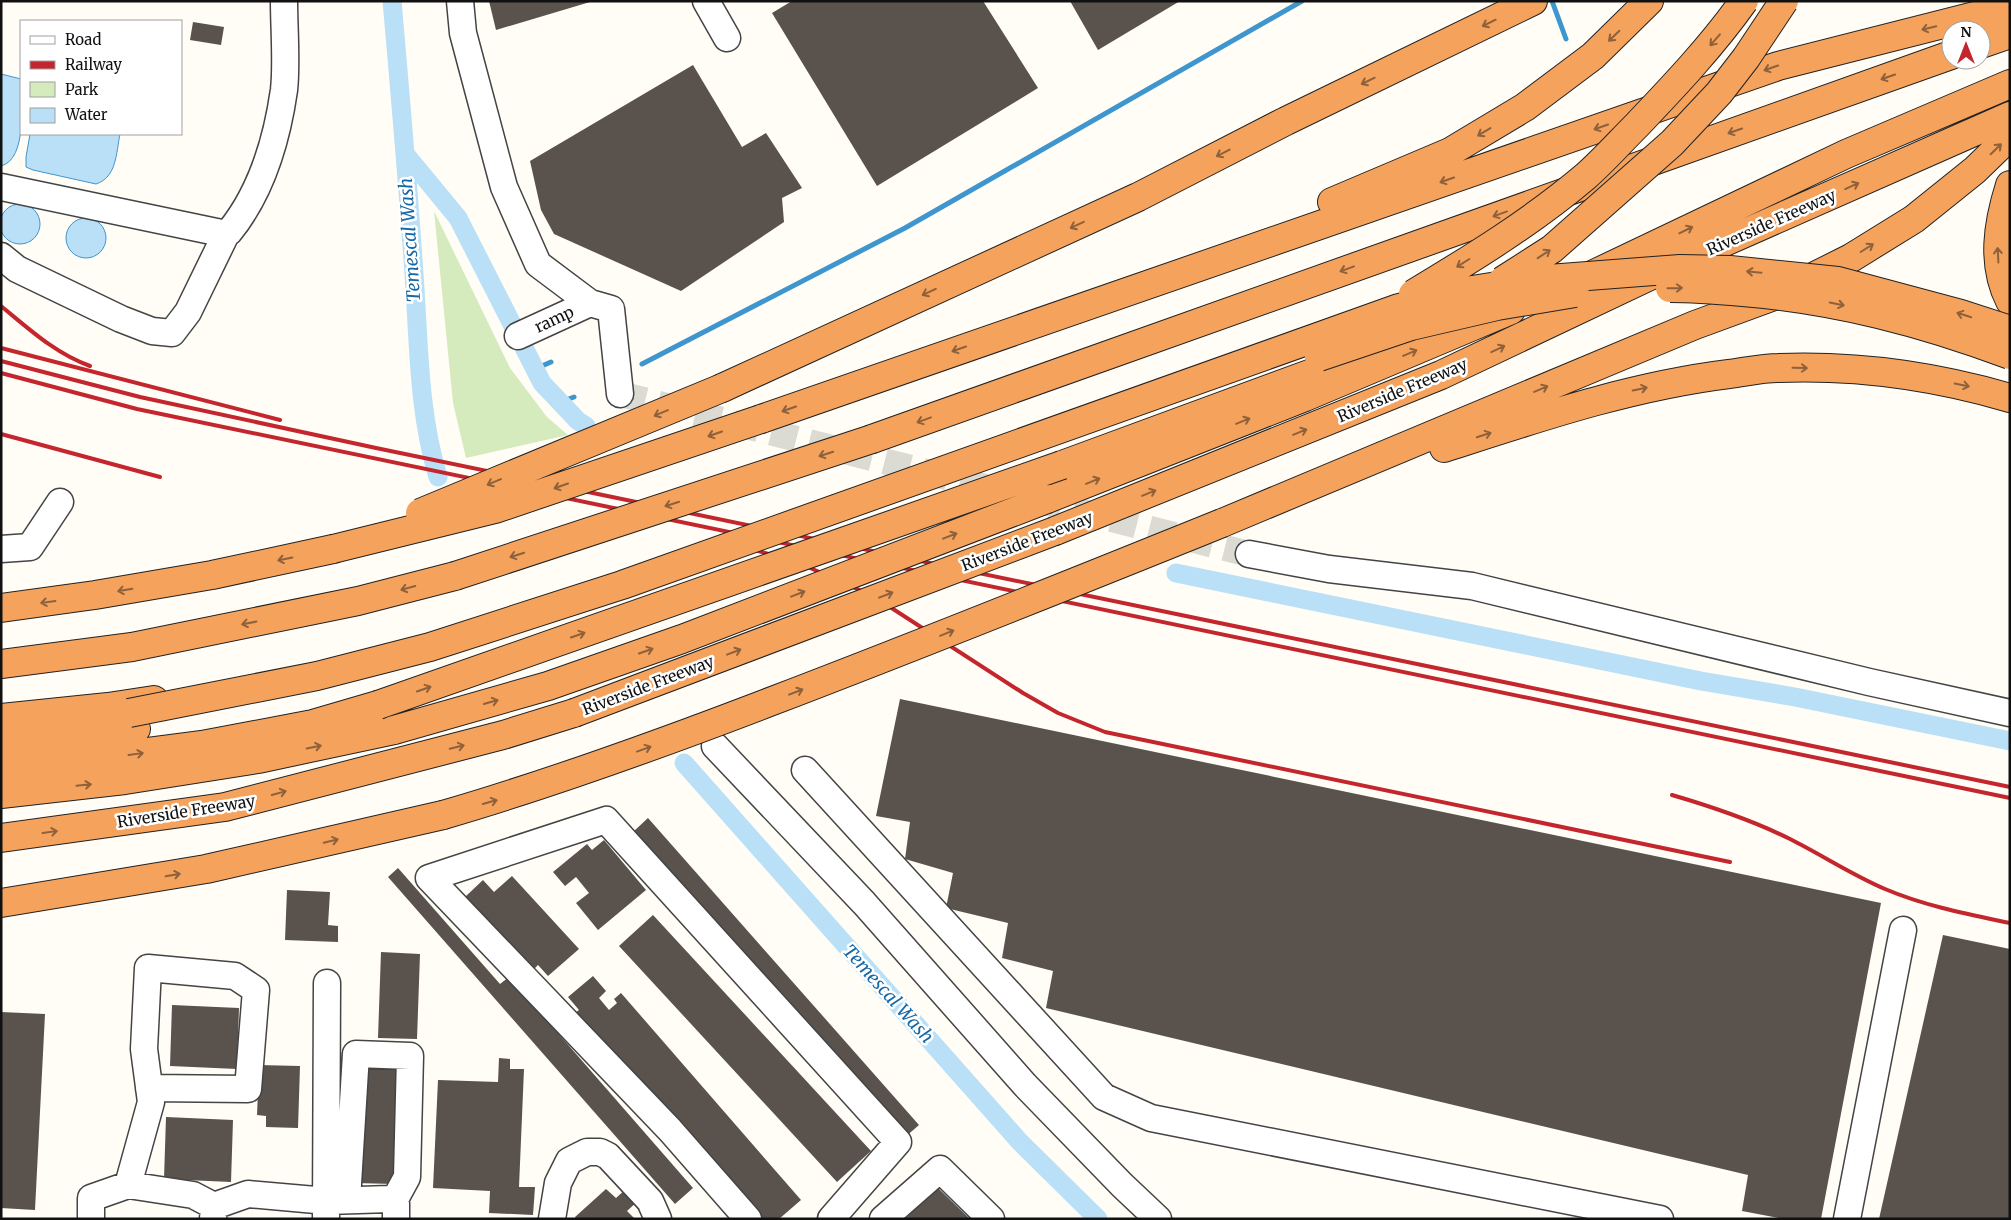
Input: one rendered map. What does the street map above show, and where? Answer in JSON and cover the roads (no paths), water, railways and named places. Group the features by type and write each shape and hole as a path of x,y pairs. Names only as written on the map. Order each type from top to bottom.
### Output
{"highway":[{"path":"333,549 722,388 1138,196 1286,121 1533,1"},
{"path":"1005,333 1249,238 1450,152 1525,107 1586,62 1648,1"},
{"path":"1,718 108,708 189,694 344,663 489,631 534,618 1051,441 1225,380 1338,336 1392,308 1466,262 1536,214 1586,175 1681,80 1722,31 1744,1"},
{"path":"1,771 202,745 313,724 378,705 1062,465 1369,352 1459,309 1552,249 1672,144 1724,86 1746,58 1784,1"},
{"path":"1,608 95,595 212,575 333,549 495,509 761,419 1778,66 2010,7"},
{"path":"1991,41 2010,34"},
{"path":"1,664 132,647 358,601 455,576 872,438 1941,59"},
{"path":"1,794 126,780 258,759 394,730 548,686 682,639 1047,499 1305,397 1573,284 1846,154 2010,84"},
{"name":"Riverside Freeway","path":"1,838 225,808 503,735 574,713 1055,531 1441,376 1677,263 2010,116"},
{"path":"1,903 206,869 443,815 500,799 683,735 859,668 1222,523 1695,325 1777,295 1851,258 1914,219 1975,170 2010,136"},
{"path":"2010,185 2004,204 1998,250 2000,273 2010,301"},
{"path":"1,746 133,721 430,647 622,585 1399,308 1466,291 1535,280 1680,269 1730,270 1838,281 1934,306 2010,330"},
{"path":"1,729 133,721 254,707 414,667 498,642 945,490 1410,326 1497,306 1588,291 1690,288 1764,294 1830,302 1895,317 1956,335 2010,355"},
{"path":"1222,523 1533,419 1635,390 1704,377 1777,368 1836,369 1903,374 1980,389 2010,398"},
{"path":"1,683 54,672 132,647"},
{"path":"1,893 124,883"}],"lane":[{"path":"1,256 17,269 121,320 152,332 172,333 188,312 226,234 243,214 260,179 273,143 284,89 284,1"},
{"path":"460,1 463,33 504,188 538,264 590,303 611,309 620,394"},
{"path":"706,1 727,38"},
{"path":"1,187 226,234"},
{"name":"ramp","path":"518,336 590,303"},
{"path":"1,549 30,547 60,502"},
{"path":"1249,554 1329,569 1472,586 1869,682 2010,713"},
{"path":"715,746 864,903 1025,1085 1122,1185 1158,1219"},
{"path":"805,770 1104,1097 1152,1118 1660,1219"},
{"path":"748,1219 670,1130 429,878 606,820 898,1142 831,1219"},
{"path":"1847,1219 1903,930"},
{"path":"128,1185 151,1102 149,1088 144,1049 148,968 235,976 256,990 248,1089 149,1088"},
{"path":"327,983 334,1206"},
{"path":"334,1206 356,1054 410,1056 407,1177 395,1210"},
{"path":"552,1219 558,1183 570,1161 587,1152 600,1152 608,1156 650,1201 658,1219"},
{"path":"884,1219 940,1168 990,1219"},
{"path":"91,1219 92,1198 128,1185 193,1195 214,1212 248,1194 334,1206 390,1199 395,1210"}],"water":[{"path":"1,74 20,79 20,134 16,152 10,161 1,166"},
{"path":"30,135 120,135 112,170 103,181 96,184 33,170 26,167"},
{"path":"16,204 24,204 31,207 37,213 40,224 37,235 31,241 24,244 16,244 9,241 3,235 0,228 0,220 3,213 9,207"},
{"path":"82,218 90,218 97,221 103,227 106,238 103,249 97,255 90,258 82,258 75,255 69,249 66,242 66,234 69,227 75,221"}],"waterway":[{"name":"Temescal Wash","path":"392,1 409,206 420,376 431,452 438,477"},
{"path":"642,364 905,228 1302,1"},
{"path":"1552,1 1566,39"},
{"path":"406,155 458,218 542,383 578,421 586,426"},
{"path":"535,369 551,362"},
{"path":"561,402 574,397"},
{"path":"1176,573 1701,681 1795,697 2010,741"},
{"name":"Temescal Wash","path":"684,763 1020,1142 1098,1219"}],"tunnel":[{"path":"620,394 1249,554"}],"railway":[{"path":"1,306 54,348 90,366"},
{"path":"1,348 280,420"},
{"path":"1,361 140,397 376,448 2010,787"},
{"path":"1,373 137,409 2010,798"},
{"path":"1,434 160,477"},
{"path":"745,547 799,563 873,596 1023,693 1058,713 1105,732 1730,862"},
{"path":"1672,795 1717,809 1776,832 1861,878 1900,895 1946,909 2010,923"}]}
